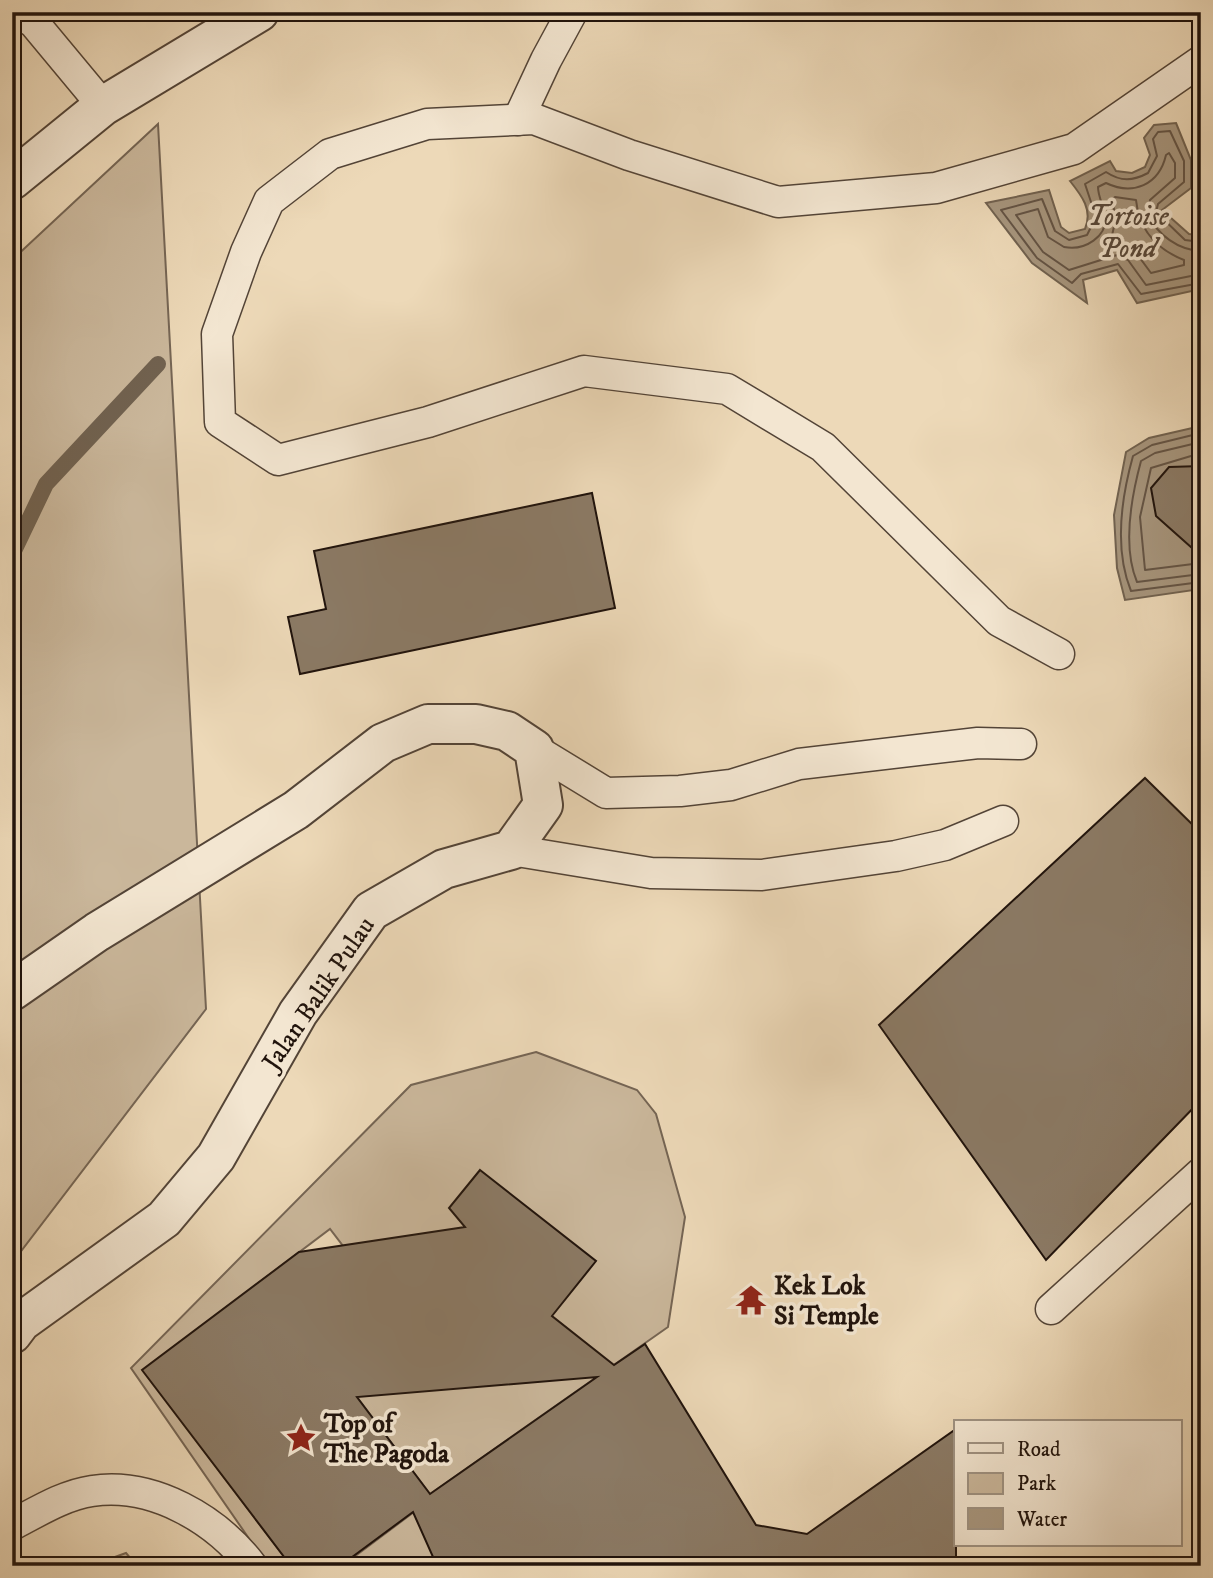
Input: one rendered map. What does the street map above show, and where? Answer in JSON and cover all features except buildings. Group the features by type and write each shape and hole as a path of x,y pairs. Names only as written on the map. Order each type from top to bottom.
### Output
{"street":[{"path":"12,180 103,106 259,12"},
{"path":"12,991 97,932 296,810 383,743 428,724 476,724 507,731 534,749 543,805 511,850"},
{"name":"Jalan Balik Pulau","path":"12,1334 21,1322 164,1219 216,1157 298,1013 371,911 444,869 511,850"}],"lane":[{"path":"18,12 34,23 103,106"},
{"path":"518,120 572,12"},
{"path":"1059,654 999,621 824,447 727,389 584,371 428,422 278,460 220,422 217,334 246,252 270,201 330,155 427,124 534,119 629,155 778,202 936,188 1074,149 1201,61"},
{"path":"534,749 606,793 680,791 731,785 799,764 978,743 1021,744"},
{"path":"511,850 651,873 762,875 896,856 945,845 1003,821"},
{"path":"1051,1309 1201,1174"},
{"path":"12,1525 62,1500 91,1491 118,1490 175,1502 234,1543 252,1566"}],"green space":[{"path":"158,124 206,1009 12,1263 12,260"},
{"path":"536,1052 637,1090 656,1114 685,1217 668,1327 430,1494 312,1338 376,1289 330,1229 143,1370 291,1566 268,1566 131,1368 411,1085"},
{"path":"414,1512 438,1566 342,1566"},
{"path":"126,1553 137,1566 90,1566"}],"water":[{"name":"Tortoise Pond","path":"1176,123 1191,160 1191,188 1162,210 1189,234 1201,235 1201,289 1137,303 1117,270 1083,280 1087,303 1032,263 986,203 1049,190 1061,227 1069,233 1085,229 1087,209 1070,181 1110,161 1116,171 1132,173 1145,167 1150,155 1144,138 1154,125"},
{"path":"1201,426 1201,589 1125,600 1117,568 1114,515 1126,452 1149,438"}],"waterway":[{"path":"12,555 46,484 158,364"}],"place":[{"name":"Kek Lok Si Temple","path":"751,1300"},
{"name":"Top of The Pagoda","path":"301,1438"}]}
